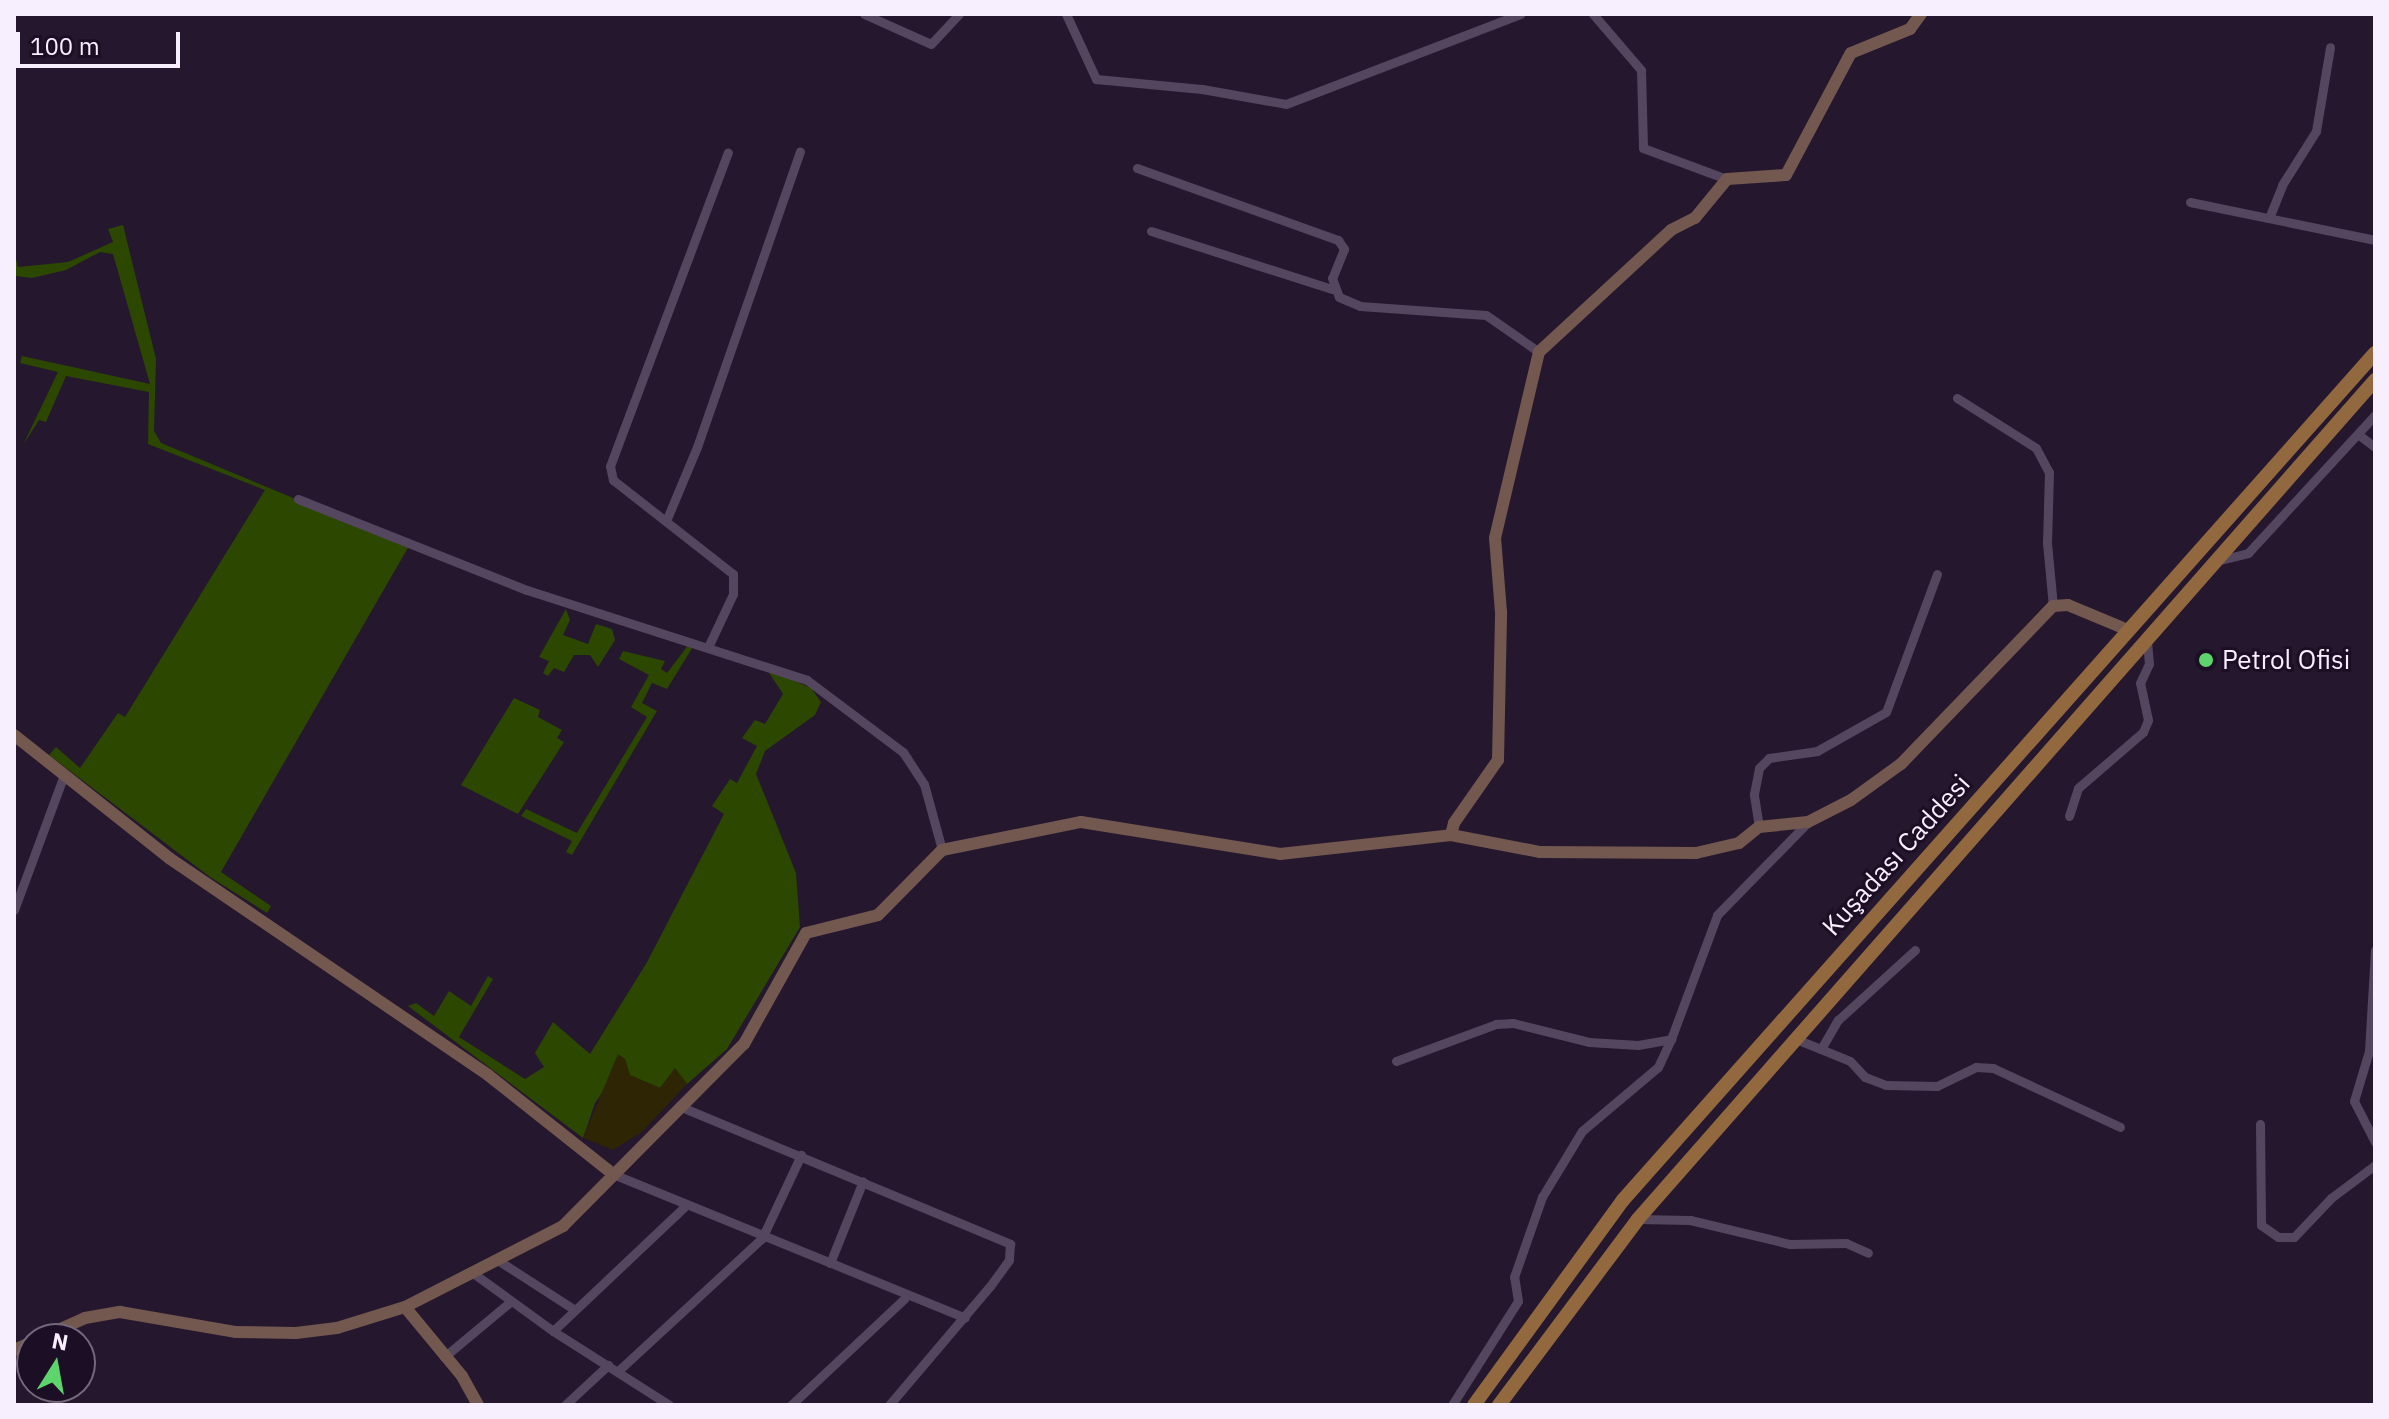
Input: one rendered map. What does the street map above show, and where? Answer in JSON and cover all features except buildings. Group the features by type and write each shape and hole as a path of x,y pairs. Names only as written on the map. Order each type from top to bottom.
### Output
{"main road":[{"name":"Kuşadası Caddesi","path":"1474,1405 1623,1200 2375,353"},
{"name":"Kuşadası Caddesi","path":"1499,1405 1638,1219 2375,380"}],"street":[{"path":"864,14 931,44 959,14"},
{"path":"1066,14 1096,79 1202,89 1286,104 1520,14"},
{"path":"1593,14 1641,70 1643,148 1727,179 1786,175 1851,53 1910,29 1921,14"},
{"path":"2269,218 2282,185 2316,131 2330,47"},
{"path":"666,521 703,433 800,151"},
{"path":"709,645 736,582 613,480 610,466 728,152"},
{"path":"1137,168 1338,240 1344,249 1332,289"},
{"path":"1451,835 1454,823 1498,760 1501,612 1495,538 1539,352 1671,230 1695,218 1727,179"},
{"path":"2190,202 2375,240"},
{"path":"1151,231 1332,289 1360,306 1486,315 1539,352"},
{"path":"1957,398 2036,448 2049,472 2047,543 2053,606"},
{"path":"2213,561 2248,553 2375,415"},
{"path":"2359,435 2375,447"},
{"path":"298,499 527,590 709,645 807,680 894,741 924,784 942,850"},
{"path":"1759,827 1754,794 1759,768 1769,758 1817,751 1886,712 1937,574"},
{"path":"1452,1405 1518,1301 1514,1277 1542,1197 1582,1131 1658,1067 1717,915 1808,822 1901,764 2053,606 2068,605 2128,630"},
{"path":"2069,816 2078,788 2143,732 2148,720 2140,683 2149,664 2147,637"},
{"path":"14,735 169,858 488,1075 613,1174 762,1238 830,1263 905,1298 965,1318"},
{"path":"14,910 64,775"},
{"path":"74,1323 120,1312 236,1332 296,1333 337,1328 405,1307 499,1261 563,1226 744,1044 806,933 878,915 942,850 1081,822 1280,854 1451,835 1540,852 1696,853 1739,843 1759,827 1808,822"},
{"path":"1821,1049 1838,1020 1915,950"},
{"path":"2375,950 2369,1051 2354,1101 2375,1142"},
{"path":"1396,1061 1496,1024 1513,1023 1589,1042 1638,1045 1671,1039"},
{"path":"1796,1039 1821,1049 1886,1085 1937,1086 1976,1067 1993,1068 2120,1127"},
{"path":"679,1106 1010,1244 1009,1260 965,1318 889,1405"},
{"path":"2260,1124 2261,1225 2278,1237 2294,1237 2331,1198 2375,1165"},
{"path":"618,1371 762,1238 801,1155"},
{"path":"830,1263 863,1181"},
{"path":"553,1331 685,1206"},
{"path":"1638,1219 1690,1220 1790,1244 1846,1243 1868,1253"},
{"path":"499,1261 575,1310"},
{"path":"473,1273 553,1331 669,1405"},
{"path":"791,1405 905,1298"},
{"path":"444,1357 510,1302"},
{"path":"405,1307 478,1405"},
{"path":"565,1405 608,1365"}],"green space":[{"path":"123,225 156,359 154,431 161,443 409,546 221,872 271,906 267,913 210,877 49,755 56,747 80,768 118,713 125,717 265,490 148,444 149,392 66,376 46,422 39,420 23,445 58,372 20,363 22,356 150,384 113,254 100,252 66,270 32,278 16,276 14,266 14,251 18,267 68,262 113,242 108,229"},
{"path":"566,609 570,620 563,635 588,644 596,624 612,629 615,640 598,667 590,655 574,655 564,672 554,668 548,676 543,673 549,661 539,657"},
{"path":"689,644 694,645 667,689 652,683 642,703 657,711 572,855 566,852 572,841 521,816 526,809 577,833 647,717 631,707 649,675 619,659 623,651 665,661 661,669 667,673"},
{"path":"766,668 811,688 821,702 815,715 765,751 756,774 796,873 800,927 727,1049 687,1084 675,1069 660,1088 629,1075 625,1059 595,1103 583,1138 408,1006 416,1003 434,1016 449,991 471,1006 488,976 493,979 459,1037 525,1079 544,1067 535,1053 553,1022 590,1054 646,964 724,814 712,806 730,779 737,783 757,746 742,738 755,720 765,724 783,694"},
{"path":"514,698 540,710 538,717 562,730 557,738 564,742 518,814 461,785"}],"sand":[{"path":"618,1054 625,1059 630,1075 660,1088 675,1068 687,1084 642,1132 613,1150 583,1138"}],"place":[{"name":"Petrol Ofisi","path":"2206,660"}]}
